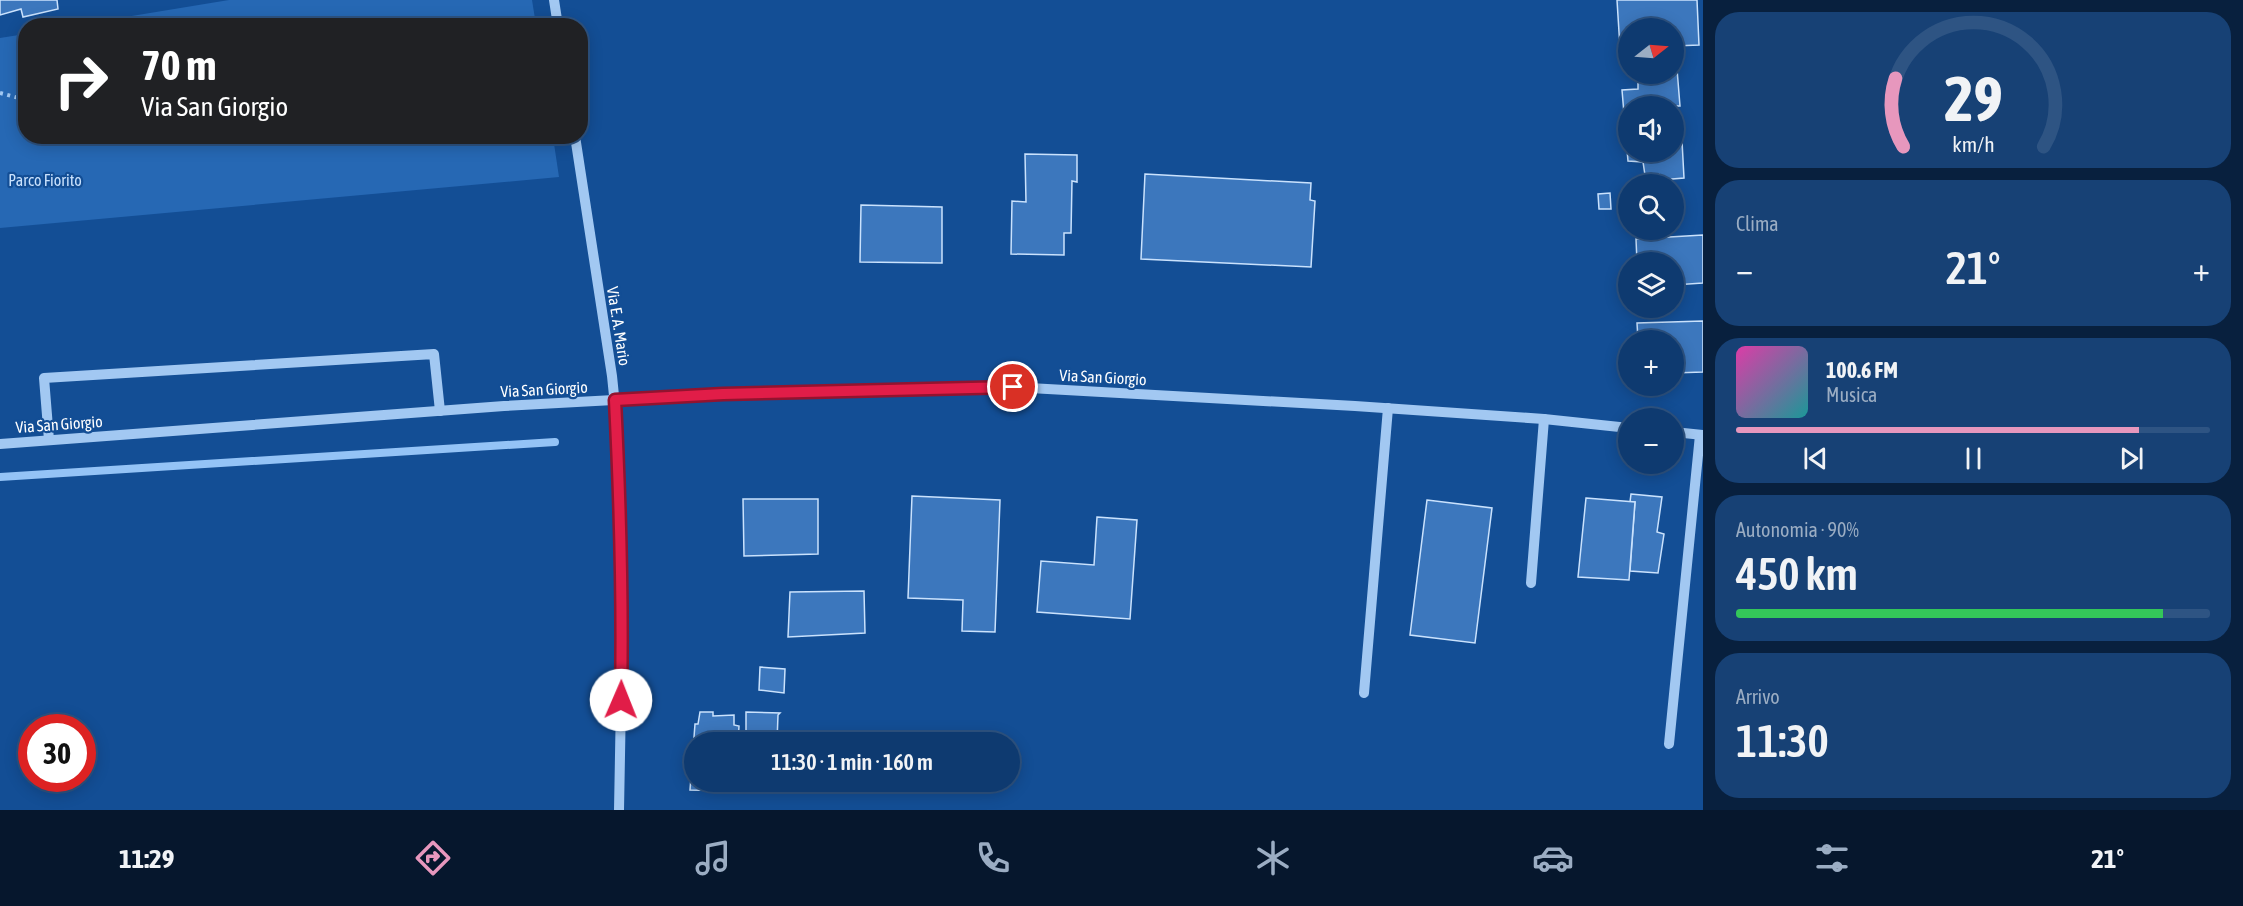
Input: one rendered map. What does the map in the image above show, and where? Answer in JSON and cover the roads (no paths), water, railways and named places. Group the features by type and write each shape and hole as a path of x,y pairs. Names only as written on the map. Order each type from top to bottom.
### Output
{"street":[{"path":"554,0 557,18"},
{"name":"Via E. A. Mario","path":"576,144 615,400 620,476 623,591 619,810"},
{"path":"49,440 44,378 434,354 440,411"},
{"name":"Via San Giorgio","path":"0,444 615,400 723,394 1013,387 1388,408 1618,427"},
{"path":"1364,693 1388,408"},
{"path":"1531,583 1544,419"},
{"path":"1670,744 1702,435 1684,433"}],"waterway":[{"path":"0,477 555,442"}],"park label":[{"name":"Parco Fiorito","path":"45,180"}]}
